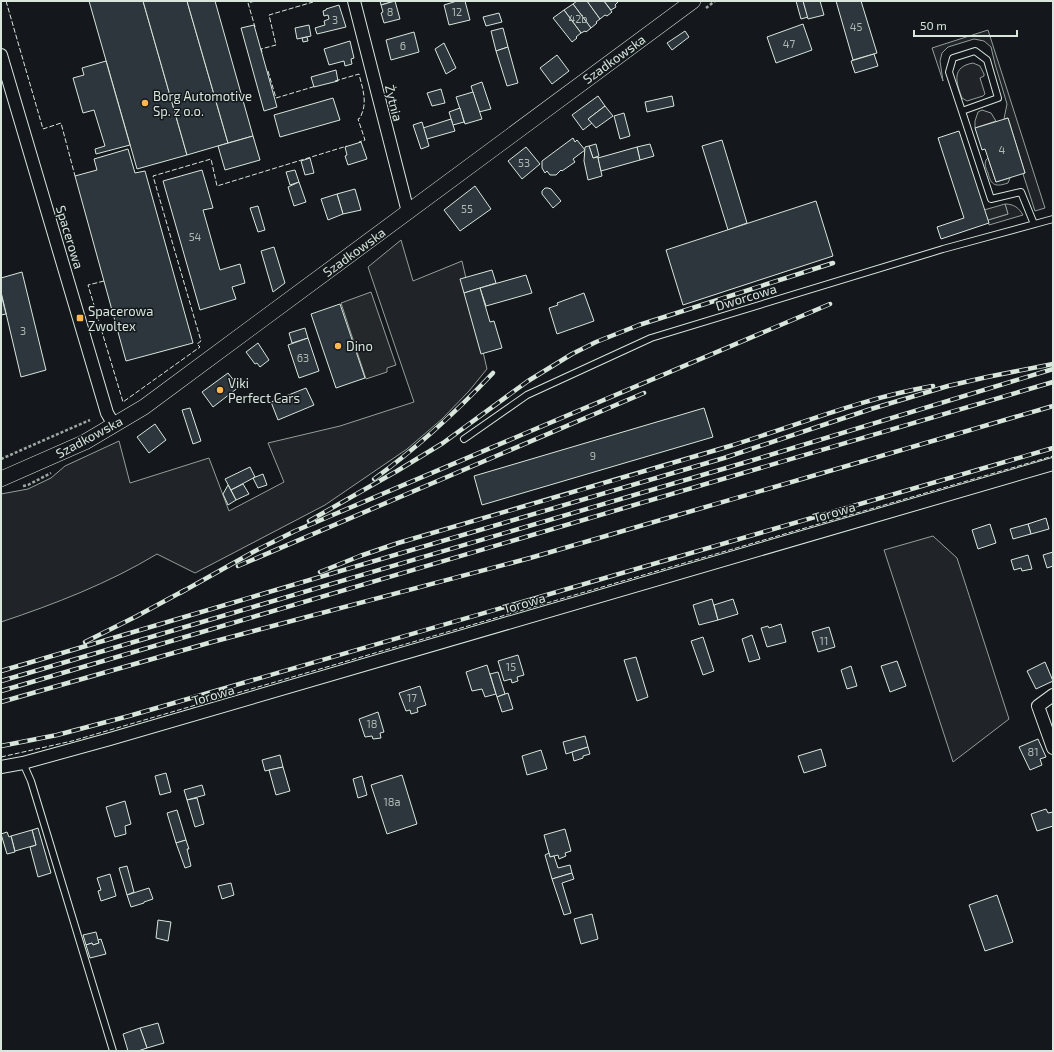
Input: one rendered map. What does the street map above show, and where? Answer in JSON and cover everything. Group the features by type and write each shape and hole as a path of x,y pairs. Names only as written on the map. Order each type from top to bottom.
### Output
{"street":[{"name":"Żytnia","path":"354,1 408,212"},
{"name":"Szadkowska","path":"1,479 86,442 144,407 693,1"},
{"name":"Spacerowa","path":"1,55 107,413 114,426"},
{"name":"Torowa","path":"1,767 23,763 110,739 1053,464"},
{"path":"1053,695 1038,706 1053,748"}],"lane":[{"path":"962,111 998,98 987,60 975,51 953,58 949,72 990,199 1021,192 1034,224"},
{"name":"Dworcowa","path":"464,439 527,395 651,338 936,251 1053,219"},
{"path":"23,763 31,781 113,1051"}],"path":[{"path":"1,459 90,420"}],"shaded area":[{"path":"988,30 1045,208 1035,211 1023,174 1025,173 1008,118 1004,119 1007,104 991,47 984,41 974,39 948,47 942,53 940,61 943,81 932,48"},
{"path":"973,63 980,66 984,74 984,76 980,78 985,94 967,101 962,98 958,86 957,76 961,68"},
{"path":"982,110 991,113 996,121 975,128 975,121 978,112"},
{"path":"988,158 996,182 1010,178 1008,183 997,185 992,183 985,165"},
{"path":"1005,204 1016,207 1023,215 989,225 988,220 1008,214"},
{"path":"1005,204 1008,214 988,220 984,210"},
{"path":"401,240 413,281 462,261 487,369 469,391 442,419 407,449 325,505 195,573 157,554 101,584 1,622 1,494 28,489 51,478 65,466 119,441 130,483 209,458 229,511 284,482 268,443 340,426 414,402 368,267"},
{"path":"371,292 396,365 387,368 387,372 366,379 341,303"},
{"path":"933,536 957,558 1009,719 953,762 884,550"}],"building":[{"name":"Borg Automotive Sp. z o.o.","path":"89,1 143,1 187,155 137,169"},
{"path":"143,1 187,1 228,143 187,155"},
{"path":"187,1 215,1 253,136 228,143"},
{"path":"380,1 395,1 381,5"},
{"path":"395,1 400,19 384,23 381,13 383,12 381,5"},
{"path":"457,1 465,1 470,20 449,25 444,5"},
{"path":"577,1 587,1 600,19 591,28 573,4"},
{"path":"587,1 604,1 612,12 600,19"},
{"path":"604,1 618,2 615,5 616,7 611,10"},
{"path":"796,1 803,1 808,17 801,19"},
{"path":"803,1 820,1 824,15 808,19"},
{"path":"836,1 861,1 877,53 853,60"},
{"path":"573,4 591,28 586,32 581,33 564,10"},
{"path":"339,5 346,27 317,34 315,28 325,25 324,21 329,19 328,15 324,16 323,11"},
{"path":"564,10 581,33 572,42 553,18"},
{"path":"499,13 502,22 486,26 483,17"},
{"path":"803,24 812,50 776,63 767,37"},
{"path":"254,25 277,107 264,111 241,28"},
{"path":"309,25 311,36 297,39 295,28"},
{"path":"503,28 508,47 496,51 491,31"},
{"path":"685,31 689,37 672,50 667,43"},
{"path":"414,32 419,52 391,60 386,40"},
{"path":"307,37 308,41 303,42 302,38"},
{"path":"350,41 354,58 351,59 352,64 345,66 344,61 329,65 324,49"},
{"path":"444,43 456,68 446,74 435,49"},
{"path":"508,47 518,83 507,86 496,51"},
{"path":"874,54 878,66 855,73 851,61"},
{"path":"557,55 569,71 552,84 540,68"},
{"path":"106,61 130,145 96,154 95,149 105,146 94,110 83,113 73,78 84,75 82,68"},
{"path":"336,70 338,81 314,87 311,77"},
{"path":"482,82 491,109 479,112 471,86"},
{"path":"441,89 445,103 432,106 427,93"},
{"path":"473,92 482,119 465,124 456,97"},
{"path":"598,96 605,106 588,119 592,123 583,130 572,115"},
{"path":"672,96 674,106 647,112 645,102"},
{"path":"333,98 340,120 280,137 274,115"},
{"path":"605,106 613,116 596,128 588,119"},
{"path":"460,108 464,122 453,125 449,112"},
{"path":"624,113 630,136 620,139 614,116"},
{"path":"1008,118 1025,173 996,182 985,149 982,150 975,128"},
{"path":"451,119 455,131 427,139 423,128"},
{"path":"422,122 429,146 421,149 413,125"},
{"path":"959,131 989,223 941,239 937,227 964,218 938,138"},
{"path":"253,136 260,160 225,170 218,146"},
{"path":"573,138 575,142 577,140 585,150 573,159 575,162 562,171 561,170 556,175 550,175 547,171 545,173 542,168 542,161"},
{"path":"722,140 747,223 728,230 702,146"},
{"path":"361,142 367,159 348,165 345,156 347,155 345,147"},
{"path":"596,144 599,156 593,158 589,146"},
{"path":"650,144 654,156 640,160 637,147"},
{"path":"589,146 593,158 598,157 602,176 588,180 584,161 585,147"},
{"path":"526,147 540,164 522,179 508,161"},
{"path":"637,147 640,160 601,171 598,158"},
{"path":"128,149 135,173 145,171 193,343 126,361 75,176 97,170 94,159"},
{"path":"310,158 314,173 305,175 301,161"},
{"path":"202,170 213,208 203,210 220,270 240,264 245,283 232,287 236,299 200,310 163,181"},
{"path":"295,170 299,182 290,185 286,172"},
{"path":"299,182 306,202 294,206 288,187"},
{"path":"475,186 491,209 460,231 444,210"},
{"path":"545,188 551,189 561,201 553,208 542,194 542,191"},
{"path":"355,189 361,210 343,214 337,194"},
{"path":"337,194 343,214 328,220 321,199"},
{"path":"816,201 833,256 683,305 666,250"},
{"path":"258,206 265,230 258,232 250,208"},
{"path":"274,247 285,283 273,292 261,251"},
{"path":"492,270 496,283 464,293 460,279"},
{"path":"22,272 46,370 21,377 1,292 1,278"},
{"path":"526,275 532,293 486,306 480,288"},
{"path":"480,288 490,322 494,321 502,348 481,354 464,293"},
{"path":"584,293 594,321 557,334 549,308 558,305 557,303"},
{"path":"1,294 6,314 1,315"},
{"name":"Dino","path":"340,304 365,378 336,388 311,314"},
{"path":"305,328 308,338 292,343 289,333"},
{"path":"308,338 319,371 299,378 288,345"},
{"path":"258,343 269,360 260,367 257,363 255,364 246,352"},
{"name":"Viki Perfect Cars","path":"228,373 239,387 213,407 202,392"},
{"path":"306,388 314,405 278,420 271,402"},
{"path":"190,408 201,441 193,444 182,410"},
{"path":"704,408 713,437 482,505 474,476"},
{"path":"155,424 166,440 149,453 137,437"},
{"path":"250,467 255,477 231,490 225,479"},
{"path":"263,474 267,485 258,488 253,478"},
{"path":"243,484 249,494 236,500 231,490"},
{"path":"228,485 236,500 228,505 223,494"},
{"path":"1046,518 1049,529 1031,534 1028,524"},
{"path":"990,524 996,543 978,549 972,530"},
{"path":"1028,524 1031,534 1013,539 1010,529"},
{"path":"1053,552 1053,566 1047,568 1043,555"},
{"path":"1028,555 1032,569 1022,571 1021,568 1014,570 1011,560"},
{"path":"712,599 718,620 699,625 693,605"},
{"path":"733,599 738,614 718,620 714,605"},
{"path":"781,624 786,642 767,647 761,628 768,626 769,628"},
{"path":"829,627 835,647 818,652 812,632"},
{"path":"752,635 760,659 749,662 742,639"},
{"path":"703,637 714,671 703,675 691,641"},
{"path":"518,655 524,675 517,677 518,681 512,683 511,679 504,681 498,661"},
{"path":"636,657 648,697 637,701 624,660"},
{"path":"897,661 906,686 890,692 881,666"},
{"path":"1045,662 1053,681 1036,689 1027,671"},
{"path":"487,665 496,694 485,697 482,689 472,691 466,672"},
{"path":"851,666 857,686 847,689 841,670"},
{"path":"498,672 505,694 497,697 490,674"},
{"path":"420,686 426,705 417,708 418,712 411,714 410,710 406,711 399,693"},
{"path":"508,693 513,709 502,712 497,697"},
{"path":"378,712 384,732 380,733 381,738 373,739 372,736 365,737 359,719"},
{"path":"585,736 588,747 566,754 563,742"},
{"path":"1038,739 1046,757 1040,759 1042,765 1030,770 1019,747"},
{"path":"588,747 590,754 574,761 572,752"},
{"path":"821,749 826,766 804,773 798,756"},
{"path":"541,750 547,769 527,775 522,756"},
{"path":"280,755 283,767 265,771 262,760"},
{"path":"283,767 290,791 276,795 269,770"},
{"path":"166,773 171,792 160,795 155,776"},
{"path":"402,775 417,824 387,834 371,785"},
{"path":"362,776 367,795 358,798 353,779"},
{"path":"202,785 205,795 187,800 184,790"},
{"path":"197,798 204,824 195,827 187,800"},
{"path":"125,801 131,824 125,826 126,834 115,837 106,807"},
{"path":"1046,809 1048,813 1053,812 1053,826 1037,831 1031,814"},
{"path":"177,810 186,840 176,843 167,813"},
{"path":"38,828 51,873 38,877 30,847 36,845 32,830"},
{"path":"565,829 571,851 565,853 566,856 559,859 558,855 550,857 544,835"},
{"path":"32,830 36,845 15,851 11,836"},
{"path":"7,832 9,837 11,836 15,852 7,854 1,834"},
{"path":"186,840 189,849 187,849 191,866 185,868 176,843"},
{"path":"549,853 550,857 554,856 558,868 570,865 572,873 552,879 545,855"},
{"path":"127,866 134,892 127,895 119,868"},
{"path":"572,873 574,879 562,883 571,913 564,915 552,879"},
{"path":"110,874 116,896 101,901 98,891 101,890 97,878"},
{"path":"231,883 234,895 222,899 218,886"},
{"path":"149,888 153,899 131,907 127,895"},
{"path":"997,895 1013,942 985,951 969,905"},
{"path":"592,914 598,939 581,944 574,919"},
{"path":"158,920 171,922 168,941 156,938"},
{"path":"96,932 99,943 86,945 83,935"},
{"path":"101,939 106,954 90,958 86,945 99,943 98,940"},
{"path":"158,1023 164,1043 147,1048 140,1028"},
{"path":"140,1028 147,1048 138,1051 128,1051 123,1034"}],"railway":[{"path":"309,521 443,443 528,381 572,354 596,342 639,325 833,263"},
{"path":"180,593 255,551 295,531 830,304"},
{"path":"1,671 724,458 871,409 948,386 1053,364"},
{"path":"1,681 750,461 1053,369"},
{"path":"374,479 406,455 436,429 493,373"},
{"path":"1,691 1053,382"},
{"path":"320,572 398,543 730,446 881,397 933,386"},
{"path":"238,566 644,393"},
{"path":"1,702 212,642 530,558 1053,406"},
{"path":"1,746 57,735 129,716 1053,448"},
{"path":"85,642 185,590"}],"fence":[{"path":"6,1 43,129 61,123 75,176"},
{"path":"255,1 248,3 255,27"},
{"path":"262,52 261,49 276,45 269,15 313,1"},
{"path":"268,71 276,98 316,86"},
{"path":"335,81 359,74 363,91 364,107 360,118 358,119 365,140 359,142"},
{"path":"104,281 88,285 123,402 200,347 197,344 201,341 153,176 211,159 217,186 347,146"},
{"path":"1,757 72,741 1053,456"}],"place":[{"name":"Borg Automotive Sp. z o.o.","path":"145,103"},
{"name":"Spacerowa Zwoltex","path":"80,318"},
{"name":"Dino","path":"338,346"},
{"name":"Viki Perfect Cars","path":"220,390"}]}
